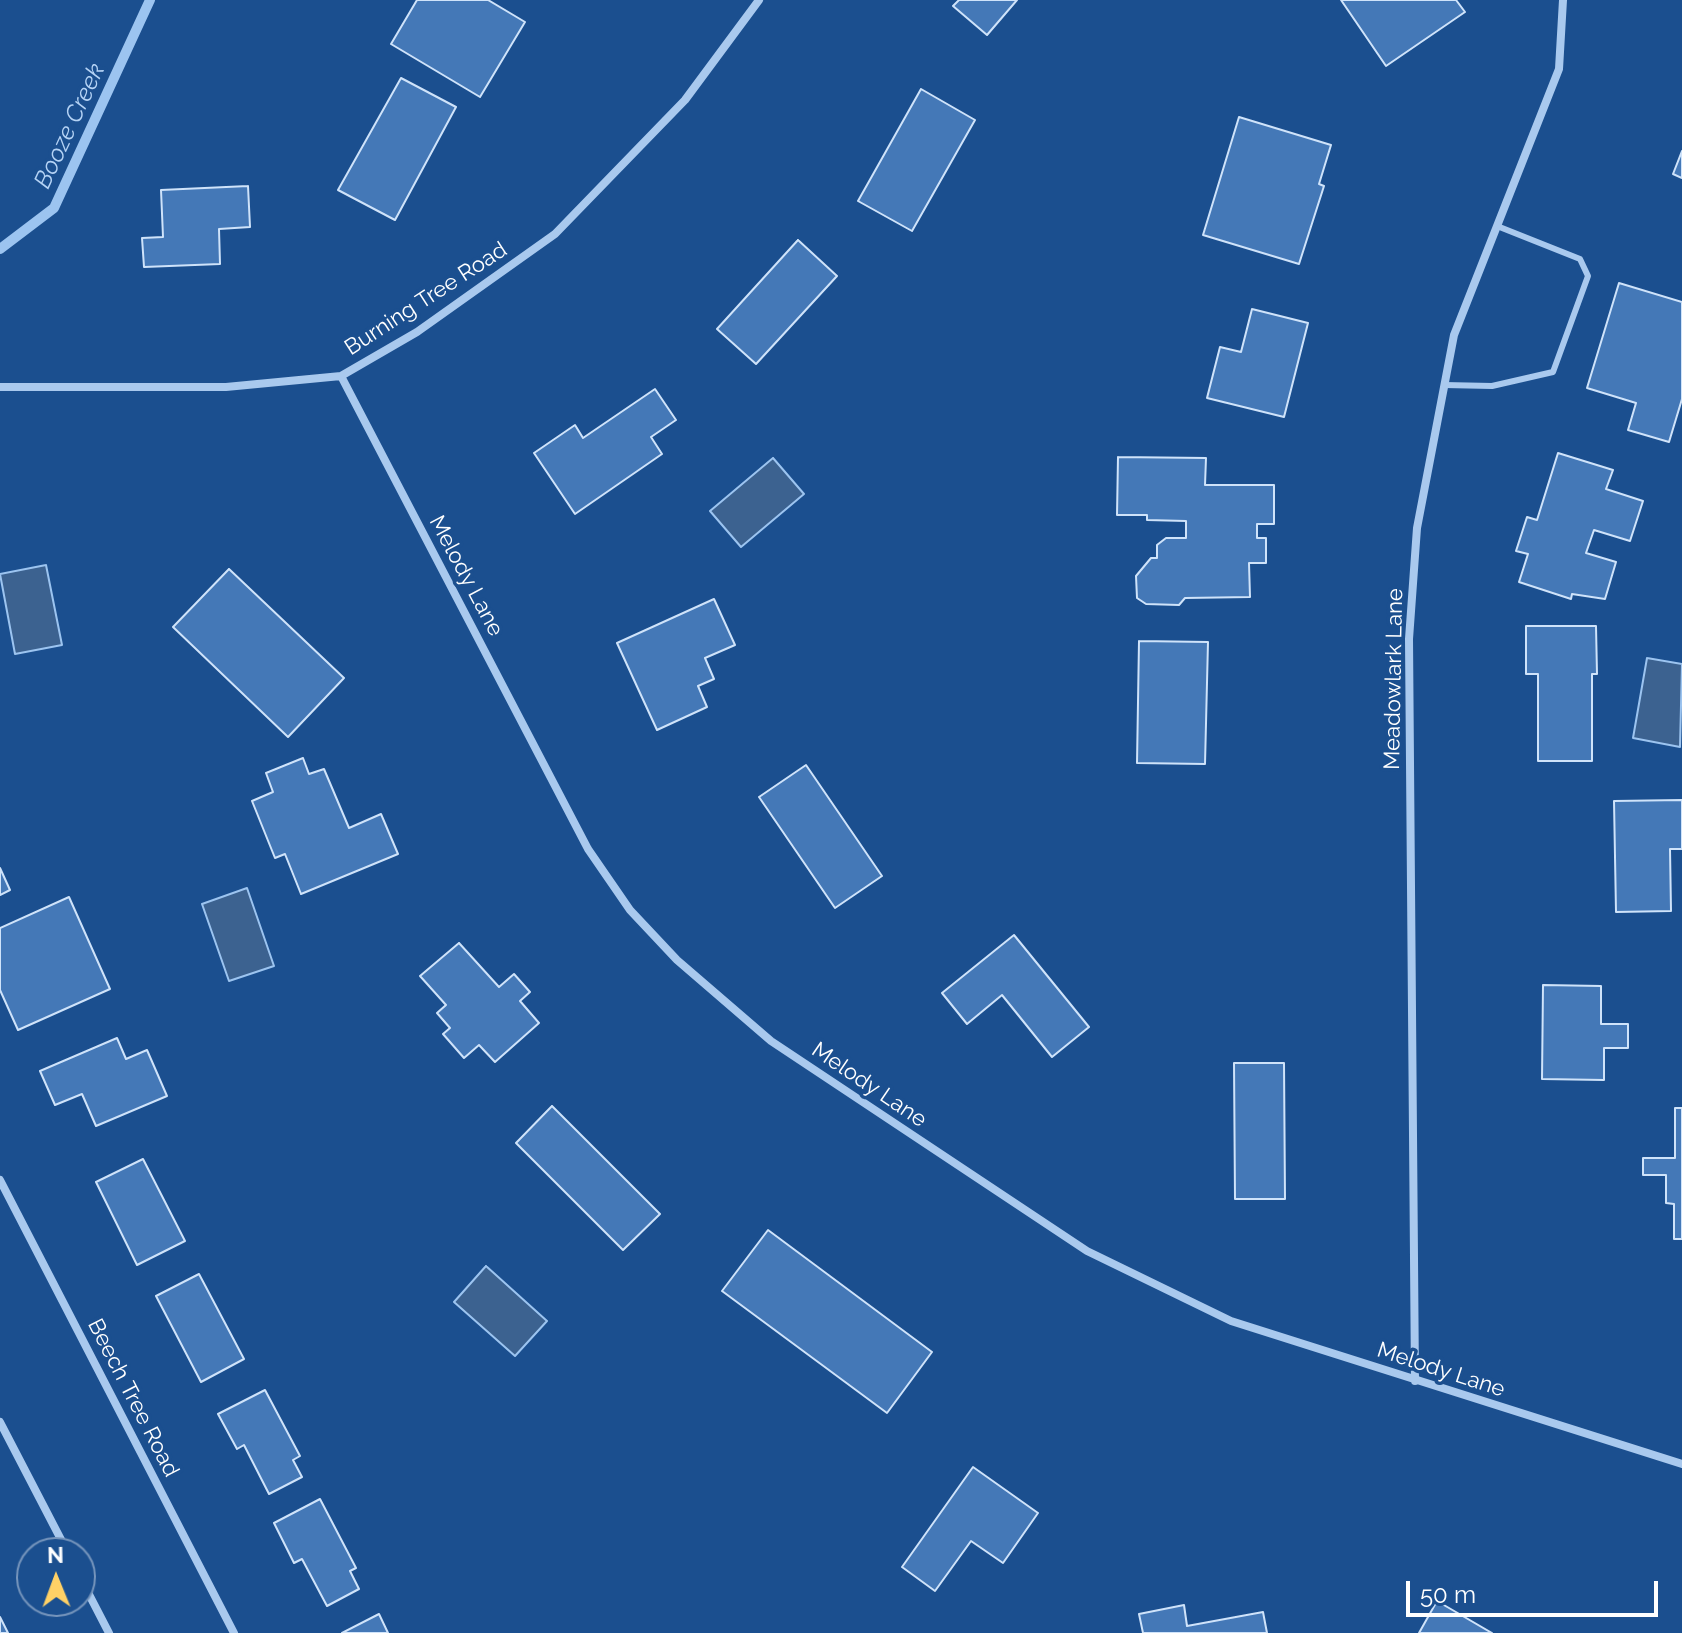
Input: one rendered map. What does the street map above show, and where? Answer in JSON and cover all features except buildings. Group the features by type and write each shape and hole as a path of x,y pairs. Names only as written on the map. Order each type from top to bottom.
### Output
{"street":[{"name":"Burning Tree Road","path":"0,387 226,387 341,376 417,332 555,234 685,100 759,0"},
{"name":"Meadowlark Lane","path":"1415,1381 1409,639 1417,528 1454,335 1559,69 1563,0"},
{"name":"Melody Lane","path":"341,376 588,849 630,910 677,960 771,1041 1087,1251 1231,1321 1682,1464"},
{"name":"Beech Tree Road","path":"0,1180 234,1633"},
{"path":"0,1422 60,1537"},
{"path":"96,1608 109,1633"}],"lane":[{"path":"1444,385 1492,386 1553,372 1588,276 1580,259 1497,226"}],"water":[{"path":"773,458 804,494 741,547 710,511"},
{"path":"46,565 62,645 15,654 0,574"},
{"path":"1647,658 1682,664 1680,747 1633,738"},
{"path":"247,888 274,966 229,981 202,904"},
{"path":"486,1266 547,1321 515,1356 454,1302"}],"waterway":[{"name":"Booze Creek","path":"0,249 54,208 150,0"}]}
